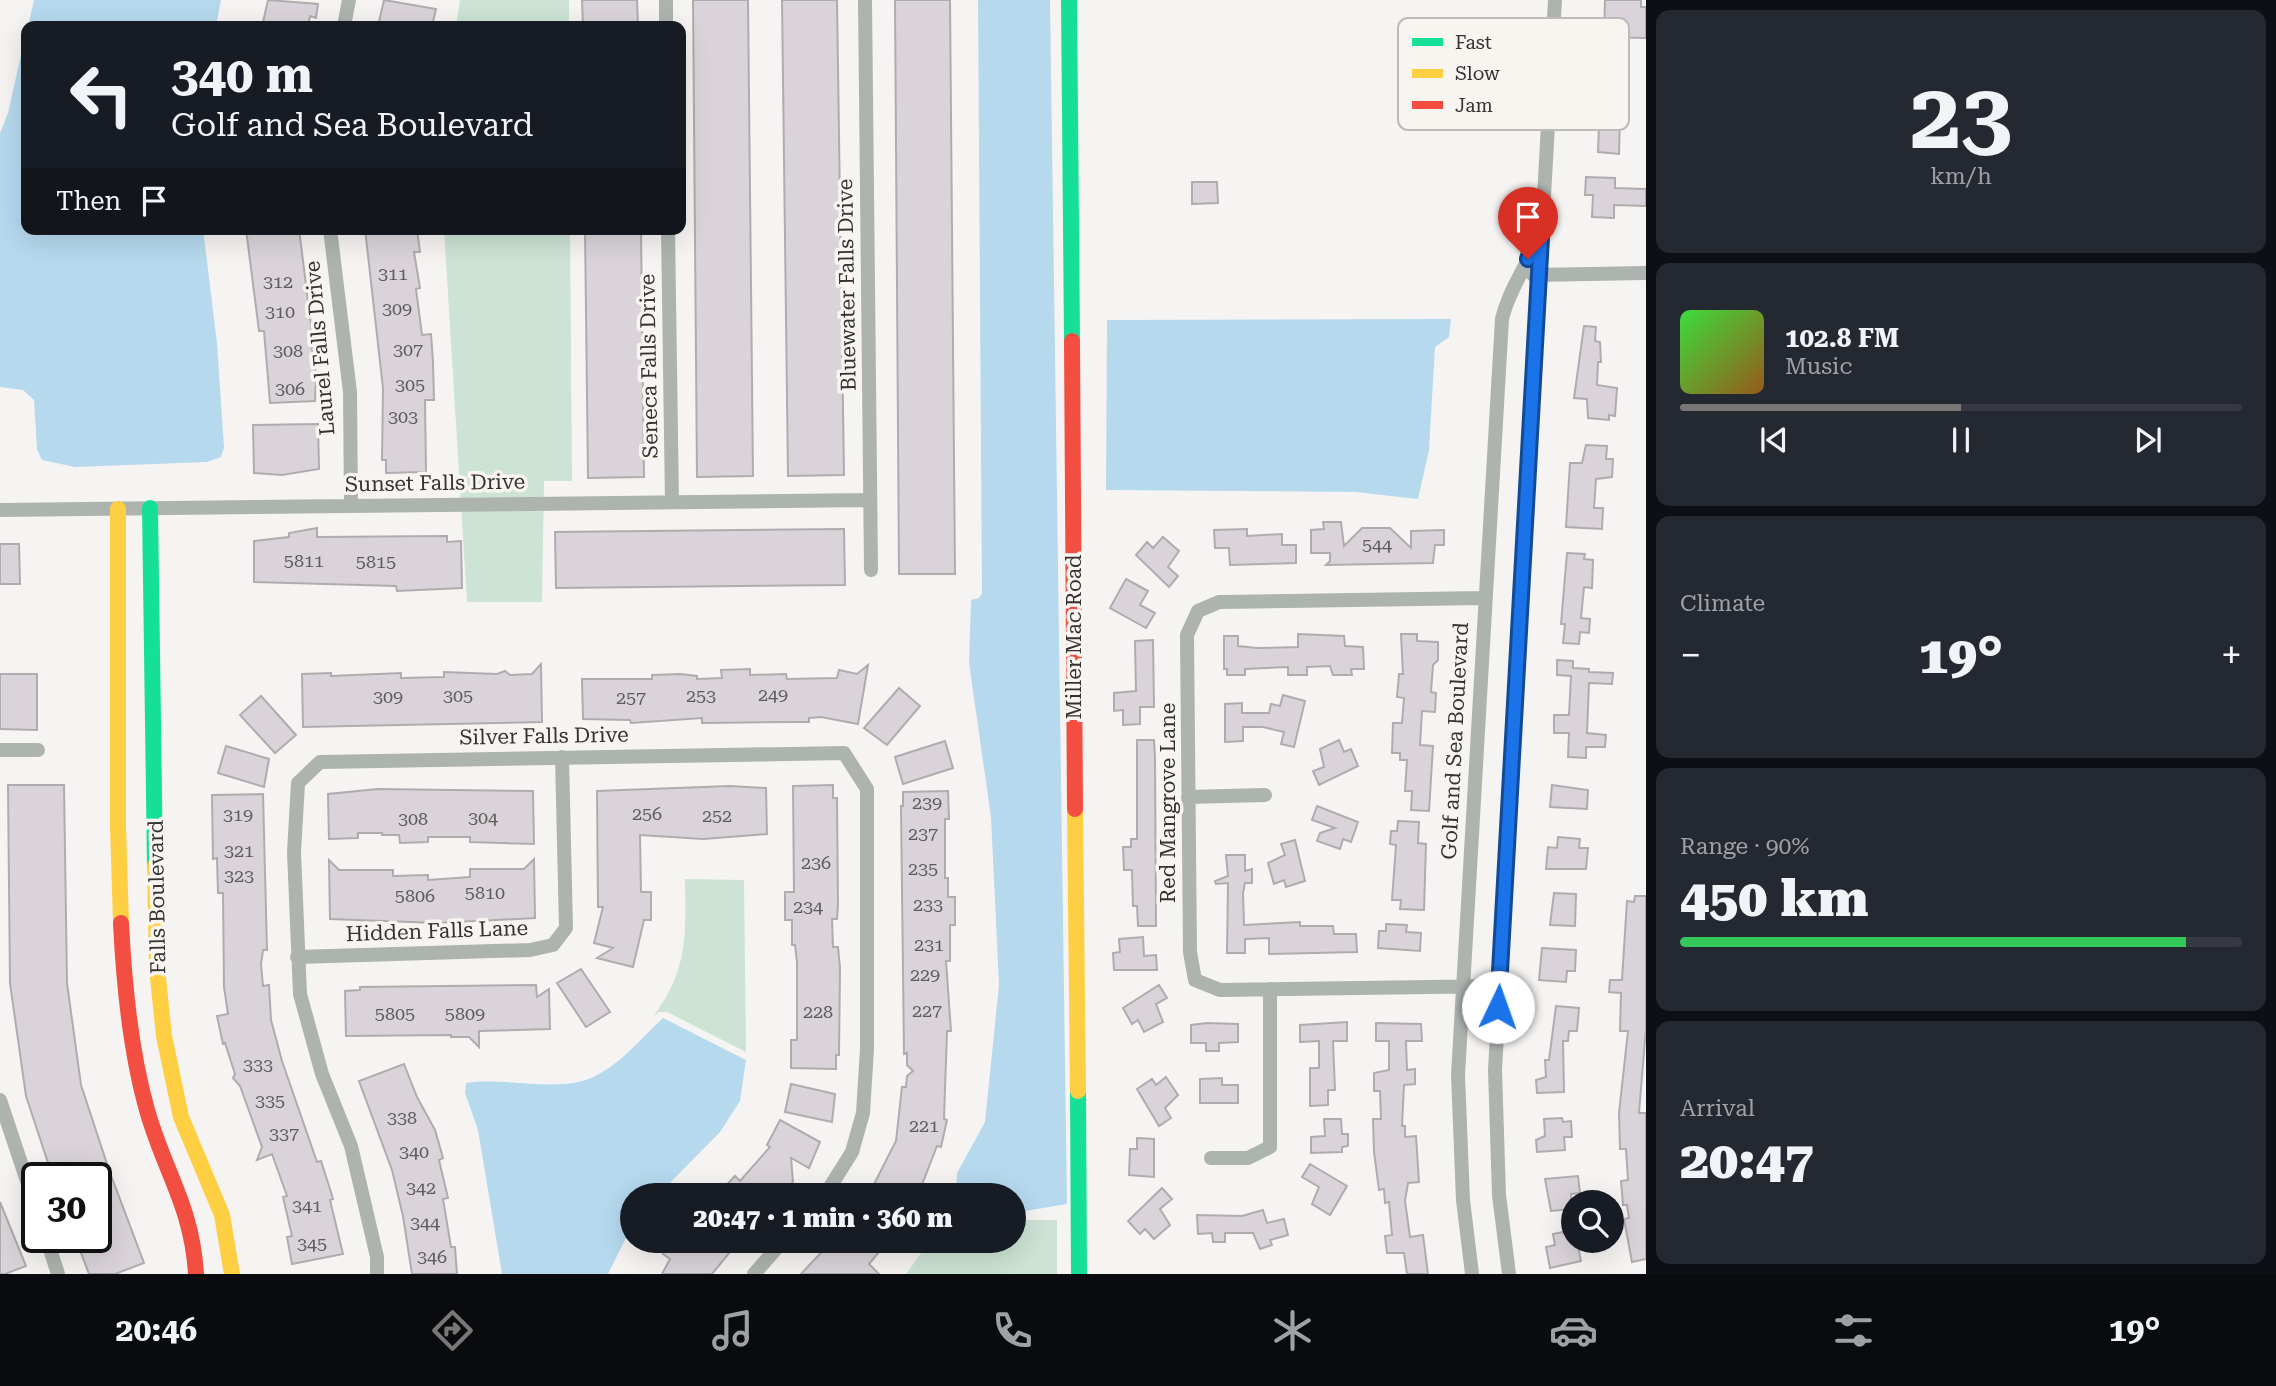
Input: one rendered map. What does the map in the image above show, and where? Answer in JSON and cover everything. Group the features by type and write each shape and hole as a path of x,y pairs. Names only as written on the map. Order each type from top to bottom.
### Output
{"street":[{"path":"346,21 349,0"},
{"path":"666,0 666,21"},
{"name":"Bluewater Falls Drive","path":"864,0 871,570"},
{"name":"Miller Mac Road","path":"1069,0 1079,1274"},
{"name":"Golf and Sea Boulevard","path":"1554,18 1555,0"},
{"name":"Golf and Sea Boulevard","path":"1509,1274 1496,1137 1499,986 1547,130"},
{"name":"Golf and Sea Boulevard","path":"1472,1274 1460,1147 1462,987 1502,319 1508,295 1521,275 1542,220"},
{"name":"Laurel Falls Drive","path":"331,235 350,392 351,505"},
{"name":"Seneca Falls Drive","path":"668,235 672,502"},
{"path":"1521,275 1646,273"},
{"name":"Sunset Falls Drive","path":"0,510 870,500"},
{"name":"Falls Boulevard","path":"150,508 158,982 164,1036 181,1117 222,1214 232,1274"},
{"name":"Falls Boulevard","path":"118,509 118,827 122,941 130,1029 147,1111 180,1192 194,1240 196,1274"},
{"name":"Red Mangrove Lane","path":"1485,598 1219,602 1198,611 1187,635 1190,951 1195,979 1220,990 1499,986"},
{"path":"0,750 38,750"},
{"name":"Silver Falls Drive","path":"377,1274 377,1257 351,1146 322,1074 300,993 294,852 298,783 320,762 844,753 867,789 867,1049 863,1113 852,1152 833,1183"},
{"name":"Hidden Falls Lane","path":"297,957 530,950 553,945 566,928 562,757"},
{"path":"1188,797 1265,795"},
{"path":"1211,1157 1248,1158 1270,1147 1269,989"},
{"path":"0,1101 21,1163"},
{"path":"51,1253 58,1274"},
{"path":"754,1274 772,1253"}],"green space":[{"path":"460,0 569,0 569,21 457,21"},
{"path":"444,235 570,235 572,481 544,481 542,602 467,602"},
{"path":"685,879 744,880 746,1052 667,1012 659,1012 653,1017 679,967 685,935"},
{"path":"1026,1220 1057,1220 1057,1274 906,1274 921,1253 1026,1253"}],"water":[{"path":"34,0 221,0 217,21 29,21"},
{"path":"978,0 1050,0 1067,1204 1026,1211 1026,1183 957,1183 957,1173 985,1122 999,985 991,817 969,663 971,600 979,598 982,593"},
{"path":"21,54 21,235 204,235 217,343 224,448 221,457 207,462 75,467 42,460 37,449 34,400 23,390 0,387 0,133 8,113"},
{"path":"1451,319 1449,337 1435,347 1429,450 1418,499 1356,492 1106,490 1107,320"},
{"path":"663,1018 746,1060 740,1101 720,1132 670,1183 620,1183 620,1250 608,1274 502,1274 478,1130 465,1093 466,1083 573,1083 599,1074 622,1058"}],"building":[{"path":"268,0 318,4 316,18 310,16 309,21 263,21"},
{"path":"384,0 436,9 433,21 379,21"},
{"path":"582,0 637,0 638,21 583,21"},
{"path":"693,0 748,0 753,476 697,477"},
{"path":"782,0 837,0 844,475 788,476"},
{"path":"895,0 950,0 955,574 899,574"},
{"path":"1605,0 1641,0 1641,7 1646,7 1646,38 1629,38 1629,18 1605,18"},
{"path":"1599,130 1620,130 1619,154 1598,152"},
{"path":"1586,177 1615,178 1615,188 1646,189 1646,206 1614,205 1614,218 1592,217 1593,195 1585,195"},
{"path":"1192,182 1217,182 1218,203 1192,204"},
{"path":"247,235 300,235 314,348 315,401 270,403 264,331 259,331"},
{"path":"366,235 418,235 420,252 414,252 420,288 416,289 422,335 431,334 433,362 434,400 425,400 426,472 386,473 386,460 382,460 383,388"},
{"path":"585,235 641,235 644,477 588,478"},
{"path":"1584,326 1596,327 1595,341 1600,342 1601,362 1598,362 1597,385 1617,388 1615,416 1609,415 1609,420 1588,418 1587,399 1574,398"},
{"path":"318,424 319,469 282,475 254,473 253,425"},
{"path":"1586,445 1607,446 1606,459 1613,459 1612,477 1596,479 1594,508 1603,508 1602,529 1566,527 1570,463 1582,463"},
{"path":"1323,522 1341,522 1344,546 1362,528 1390,528 1411,548 1411,531 1444,530 1444,545 1435,545 1433,563 1326,565 1330,561 1330,553 1311,553 1311,530 1324,529"},
{"path":"317,528 317,537 447,536 447,542 461,541 462,588 397,591 396,586 254,582 254,541 289,537 289,533"},
{"path":"844,529 845,585 556,588 555,532"},
{"path":"1247,529 1247,536 1282,534 1282,545 1296,545 1296,563 1230,565 1229,548 1215,548 1214,530"},
{"path":"1163,537 1179,551 1168,567 1178,576 1169,587 1136,555 1147,542 1153,548"},
{"path":"0,544 19,544 20,584 0,584"},
{"path":"1567,553 1585,554 1584,559 1593,560 1592,588 1584,587 1581,618 1590,619 1589,633 1580,632 1579,644 1563,643 1565,624 1561,624"},
{"path":"1126,579 1148,591 1140,605 1155,613 1146,628 1110,608"},
{"path":"1298,634 1344,636 1345,646 1363,647 1364,669 1351,669 1352,675 1333,675 1330,666 1307,667 1307,675 1288,675 1288,667 1245,669 1245,675 1227,675 1227,669 1224,669 1224,636 1238,636 1238,646 1298,647"},
{"path":"1401,634 1417,634 1417,641 1438,642 1438,660 1433,665 1431,692 1436,693 1435,712 1422,711 1420,745 1433,746 1429,811 1411,810 1412,791 1405,791 1407,760 1400,760 1400,753 1392,753 1393,723 1402,723 1404,698 1397,697 1399,674 1403,674"},
{"path":"1153,640 1154,707 1140,707 1140,724 1123,725 1123,710 1114,711 1114,693 1136,691 1135,641"},
{"path":"1557,660 1573,661 1573,668 1589,669 1589,672 1613,673 1612,684 1589,683 1587,733 1606,735 1605,747 1586,747 1586,758 1568,757 1569,733 1554,733 1554,715 1569,715 1571,676 1557,675"},
{"path":"541,664 542,722 303,727 302,674 331,673 331,676 401,673 401,678 444,677 444,672 497,674 505,671 510,675 532,674"},
{"path":"868,665 858,724 821,717 809,718 809,722 702,723 702,718 631,723 630,720 583,719 582,679 652,679 652,675 680,674 697,676 697,679 722,678 721,670 750,669 750,675 786,674 787,679 837,678 839,670 857,674"},
{"path":"0,674 37,674 37,730 0,729"},
{"path":"899,688 920,706 887,745 864,728"},
{"path":"1283,695 1305,701 1294,747 1281,744 1284,732 1263,727 1243,727 1243,741 1225,742 1225,704 1242,703 1242,713 1269,713 1271,704 1280,706"},
{"path":"261,696 296,735 275,753 240,715"},
{"path":"1137,740 1154,740 1156,926 1138,926 1137,906 1133,906 1132,870 1124,870 1123,847 1131,847 1131,839 1137,839"},
{"path":"1339,740 1344,752 1351,749 1358,766 1319,785 1313,771 1324,767 1320,749"},
{"path":"945,741 953,768 903,784 895,757"},
{"path":"226,746 269,759 264,787 218,773"},
{"path":"8,785 64,785 67,983 81,1085 106,1162 48,1162 26,1096 10,983"},
{"path":"833,785 833,798 837,798 838,905 837,919 832,919 833,947 838,947 840,968 839,1055 836,1055 836,1069 791,1068 791,1040 797,1040 797,962 795,945 792,945 792,920 785,920 785,892 794,892 793,786"},
{"path":"1552,785 1588,790 1587,809 1550,807"},
{"path":"730,786 766,788 767,834 703,839 640,835 641,892 651,892 651,920 644,920 633,967 597,958 613,948 594,943 603,907 598,907 597,791"},
{"path":"378,789 533,791 534,844 470,842 470,837 428,837 428,842 400,843 399,835 382,833 358,833 358,838 329,839 328,794"},
{"path":"948,791 945,878 948,878 948,897 955,897 955,925 950,925 950,961 946,961 951,1031 947,1031 944,1119 947,1120 941,1147 937,1146 923,1183 875,1183 896,1141 902,1087 906,1087 907,1076 913,1071 907,1065 907,1053 904,1054 903,792"},
{"path":"263,794 267,950 263,950 261,964 263,986 269,985 271,1020 282,1061 317,1162 321,1161 331,1192 333,1199 330,1200 343,1254 292,1264 287,1237 292,1236 283,1197 287,1196 272,1154 257,1160 262,1147 240,1086 233,1078 235,1074 225,1043 223,1044 217,1016 228,1014 224,987 223,893 218,893 217,858 213,859 212,795"},
{"path":"1317,806 1358,822 1351,842 1343,839 1340,849 1317,841 1320,833 1335,828 1312,820"},
{"path":"1398,821 1419,822 1418,843 1426,844 1424,910 1400,909 1401,900 1392,900 1396,845 1390,844 1391,831 1397,831"},
{"path":"1558,837 1580,839 1579,848 1588,848 1586,869 1546,869 1548,847 1557,848"},
{"path":"1295,840 1305,881 1286,887 1284,880 1274,884 1268,863 1285,855 1281,844"},
{"path":"1226,855 1245,855 1245,871 1252,869 1252,883 1245,883 1243,893 1244,925 1300,922 1300,926 1333,926 1334,934 1356,934 1357,952 1269,954 1269,938 1245,939 1245,953 1227,953 1228,883 1216,884 1215,881 1228,876"},
{"path":"534,859 535,918 437,923 330,919 329,860 339,870 393,870 393,876 428,875 428,880 470,877 470,869 524,869"},
{"path":"1554,893 1576,894 1575,926 1550,925"},
{"path":"1635,896 1646,896 1646,1028 1639,1113 1646,1113 1646,1259 1632,1262 1624,1219 1629,1218 1627,1205 1624,1205 1621,1181 1628,1180 1626,1149 1620,1149 1619,1113 1628,1031 1620,1031 1621,993 1609,992 1610,980 1622,980 1627,901 1634,902"},
{"path":"1386,924 1407,925 1406,932 1421,933 1420,951 1378,948 1379,931 1386,931"},
{"path":"1143,937 1144,956 1156,955 1157,970 1114,970 1113,953 1120,952 1119,939"},
{"path":"1542,948 1576,950 1575,971 1567,971 1566,982 1539,980"},
{"path":"581,969 610,1012 586,1027 557,983"},
{"path":"536,985 537,997 549,989 550,1029 479,1031 479,1047 469,1037 451,1035 346,1036 345,991 360,990 360,987"},
{"path":"1159,985 1167,998 1156,1004 1163,1022 1144,1032 1138,1020 1132,1024 1123,1008"},
{"path":"1556,1006 1579,1008 1577,1031 1569,1031 1568,1041 1563,1041 1564,1092 1537,1093 1536,1080 1546,1077 1545,1060 1549,1060"},
{"path":"1347,1022 1347,1041 1333,1041 1335,1090 1328,1090 1328,1105 1310,1106 1310,1068 1319,1068 1319,1041 1300,1042 1300,1025"},
{"path":"1376,1023 1421,1024 1422,1041 1406,1041 1407,1070 1415,1069 1415,1084 1404,1085 1402,1126 1405,1126 1405,1137 1416,1136 1419,1182 1408,1183 1405,1201 1410,1237 1423,1235 1428,1274 1407,1274 1404,1253 1387,1253 1385,1236 1392,1235 1389,1202 1385,1203 1384,1189 1379,1190 1373,1119 1381,1119 1380,1091 1374,1091 1374,1073 1389,1070 1389,1041 1376,1041"},
{"path":"1238,1024 1238,1042 1219,1043 1219,1051 1206,1051 1206,1043 1191,1043 1191,1025"},
{"path":"404,1064 417,1097 435,1130 443,1158 439,1160 448,1198 443,1199 451,1247 455,1247 457,1274 412,1274 403,1216 392,1170 359,1081"},
{"path":"1166,1077 1178,1095 1165,1108 1171,1118 1159,1126 1137,1089 1152,1079 1156,1085"},
{"path":"1222,1078 1222,1085 1238,1085 1238,1103 1200,1103 1200,1079"},
{"path":"791,1084 835,1094 832,1122 785,1112"},
{"path":"1562,1118 1563,1122 1571,1121 1572,1137 1564,1137 1565,1150 1537,1152 1536,1140 1545,1136 1544,1119"},
{"path":"1324,1119 1341,1119 1342,1134 1348,1134 1348,1146 1342,1147 1342,1152 1311,1153 1311,1137 1325,1136"},
{"path":"780,1120 820,1142 809,1168 791,1158 792,1183 728,1183 735,1176 740,1181 770,1147 767,1145"},
{"path":"1137,1138 1154,1139 1154,1177 1129,1175 1130,1149 1137,1149"},
{"path":"1310,1164 1347,1186 1330,1215 1312,1204 1319,1187 1302,1177"},
{"path":"1578,1176 1580,1190 1561,1190 1561,1210 1551,1211 1545,1179"},
{"path":"112,1178 144,1263 115,1274 89,1274 81,1253 112,1253"},
{"path":"1162,1188 1172,1199 1160,1209 1170,1225 1154,1239 1145,1229 1140,1234 1128,1221"},
{"path":"0,1202 26,1266 5,1274 0,1274"},
{"path":"1263,1210 1267,1223 1284,1219 1288,1235 1270,1240 1272,1245 1260,1249 1253,1233 1225,1233 1225,1242 1213,1242 1212,1233 1198,1234 1197,1215 1242,1216"},
{"path":"1561,1232 1561,1253 1579,1253 1581,1261 1550,1268 1546,1247 1555,1245 1553,1234"},
{"path":"729,1253 712,1274 662,1274 670,1259 663,1254"},
{"path":"821,1253 878,1253 869,1264 879,1274 801,1274"}],"traffic: fast":[{"path":"1069,0 1072,341"},
{"path":"150,508 155,866"},
{"path":"1078,1091 1079,1274"}],"traffic: slow":[{"path":"118,509 118,827 121,923"},
{"path":"1075,809 1078,1091"},
{"path":"155,866 157,968 164,1036 181,1117 222,1215 232,1274"}],"traffic: jam":[{"path":"1072,341 1075,809"},
{"path":"121,923 126,994 136,1064 154,1132 189,1228 196,1274"}],"route":[{"path":"1498,1007 1542,220 1528,259"}]}
